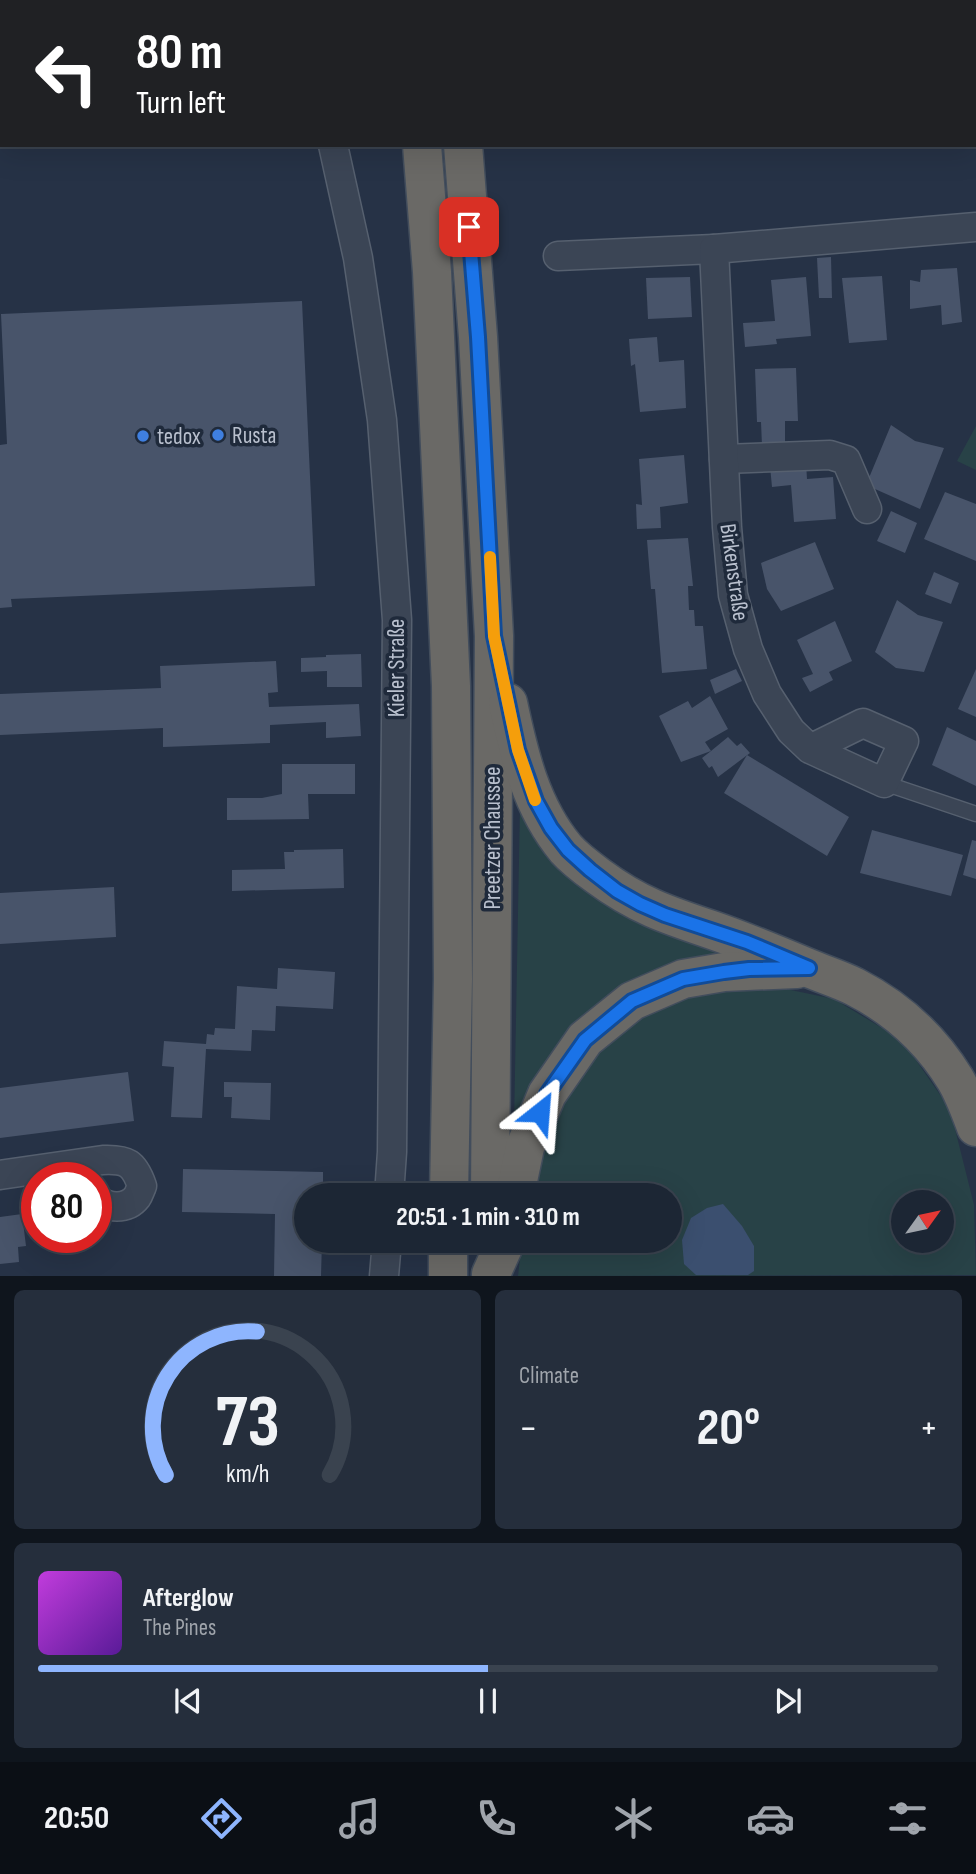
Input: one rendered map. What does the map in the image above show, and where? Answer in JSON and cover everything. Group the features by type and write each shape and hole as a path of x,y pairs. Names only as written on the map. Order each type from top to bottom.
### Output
{"highway":[{"name":"Preetzer Chaussee","path":"422,147 432,272 451,686 453,979 449,1183"},
{"name":"Preetzer Chaussee","path":"463,147 478,337 494,636 490,1183"},
{"path":"494,636 525,773 551,828 568,850 617,891 640,904 747,942 855,987 884,1005 915,1028 956,1080 976,1128"},
{"path":"518,1183 525,1147 547,1094 585,1040 632,1001 683,979 749,969 809,968"},
{"path":"447,1276 448,1253"}],"street":[{"name":"Kieler Straße","path":"333,147 358,258 382,420 397,621 390,1183"},
{"path":"558,257 714,249 976,227"},
{"name":"Birkenstraße","path":"714,249 723,459 733,595 748,649 767,694 790,731 810,749 884,783"},
{"path":"723,459 830,455 846,460 867,509"},
{"path":"810,749 863,723 904,741 884,783"},
{"path":"110,1162 120,1159 130,1164 138,1174 142,1186 137,1197 127,1205 112,1206"},
{"path":"0,1175 21,1174"},
{"path":"384,1276 386,1253"}],"lane":[{"path":"884,783 976,814"}],"green space":[{"path":"976,426 976,470 957,461"},
{"path":"520,806 752,959 661,973 514,1125"},
{"path":"753,982 834,999 902,1040 950,1109 974,1205 976,1275 518,1276 521,1253 682,1253 682,1183 531,1183 535,1153 574,1071 625,1020 684,994"}],"water":[{"path":"723,1204 742,1226 754,1246 754,1271 748,1275 696,1275 684,1264 682,1240 691,1218 707,1208"}],"building":[{"path":"831,257 832,298 819,298 817,258"},
{"path":"957,268 962,322 942,325 941,305 910,309 910,280 920,282 921,270"},
{"path":"882,276 887,340 849,343 842,278"},
{"path":"690,277 692,317 648,319 646,278"},
{"path":"806,277 811,336 776,339 777,344 745,347 743,323 775,321 771,280"},
{"path":"302,301 315,586 11,599 12,607 0,608 0,445 7,444 1,314"},
{"path":"657,337 659,362 684,360 686,408 640,412 635,364 631,366 629,339"},
{"path":"796,368 798,421 785,421 785,445 762,446 761,422 757,422 755,369"},
{"path":"891,425 915,441 944,448 920,509 866,485"},
{"path":"684,455 688,503 660,507 661,528 637,529 636,504 642,505 639,459"},
{"path":"806,463 807,479 833,477 836,519 794,522 791,485 772,487 770,466"},
{"path":"945,492 976,504 976,561 924,539"},
{"path":"891,511 917,523 905,553 877,541"},
{"path":"688,538 693,586 688,586 689,610 694,610 695,626 703,626 707,669 662,673 655,589 651,589 647,540"},
{"path":"815,542 834,589 781,611 767,589 761,563"},
{"path":"934,572 959,583 951,604 925,594"},
{"path":"897,600 918,615 943,622 924,672 896,668 875,652"},
{"path":"835,621 852,661 829,672 833,680 810,692 802,678 813,674 797,640"},
{"path":"361,654 362,687 327,687 327,671 301,672 301,658"},
{"path":"276,661 278,692 268,693 269,707 359,704 361,736 326,738 326,722 270,725 270,743 163,747 163,728 0,735 0,694 161,688 160,666"},
{"path":"736,669 742,681 715,694 710,680"},
{"path":"976,669 976,717 958,709"},
{"path":"710,696 728,729 705,742 711,751 681,762 659,716 688,701 692,708"},
{"path":"947,727 976,741 976,786 932,765"},
{"path":"728,737 737,746 741,743 750,753 718,777 712,766 709,768 702,758"},
{"path":"747,755 849,817 827,856 724,793"},
{"path":"282,764 355,764 355,794 308,794 309,819 227,820 227,798 262,798 282,794"},
{"path":"872,830 963,855 951,896 860,873"},
{"path":"972,840 976,841 976,879 963,875"},
{"path":"343,849 344,888 232,891 232,870 285,869 284,852"},
{"path":"114,887 116,937 0,944 0,893"},
{"path":"278,968 335,972 333,1009 276,1006 275,1031 252,1030 251,1051 206,1049 202,1118 171,1117 174,1067 162,1066 164,1041 206,1044 207,1034 214,1035 215,1028 235,1029 237,986 277,989"},
{"path":"128,1072 134,1121 0,1138 0,1088"},
{"path":"224,1082 271,1083 270,1120 231,1118 232,1097 224,1097"},
{"path":"183,1169 323,1172 323,1183 294,1183 294,1253 322,1253 321,1276 274,1276 275,1214 182,1212"},
{"path":"21,1214 19,1262 0,1264 0,1217"}],"slow traffic":[{"path":"490,557 494,636 518,750 535,800"}],"place":[{"name":"Rusta","path":"218,435"},
{"name":"tedox","path":"143,436"}],"route":[{"path":"469,227 478,337 494,636 518,750 536,801 551,828 568,850 617,891 665,915 747,942 809,968 749,969 683,979 632,1001 585,1040 547,1094 540,1112"}]}
